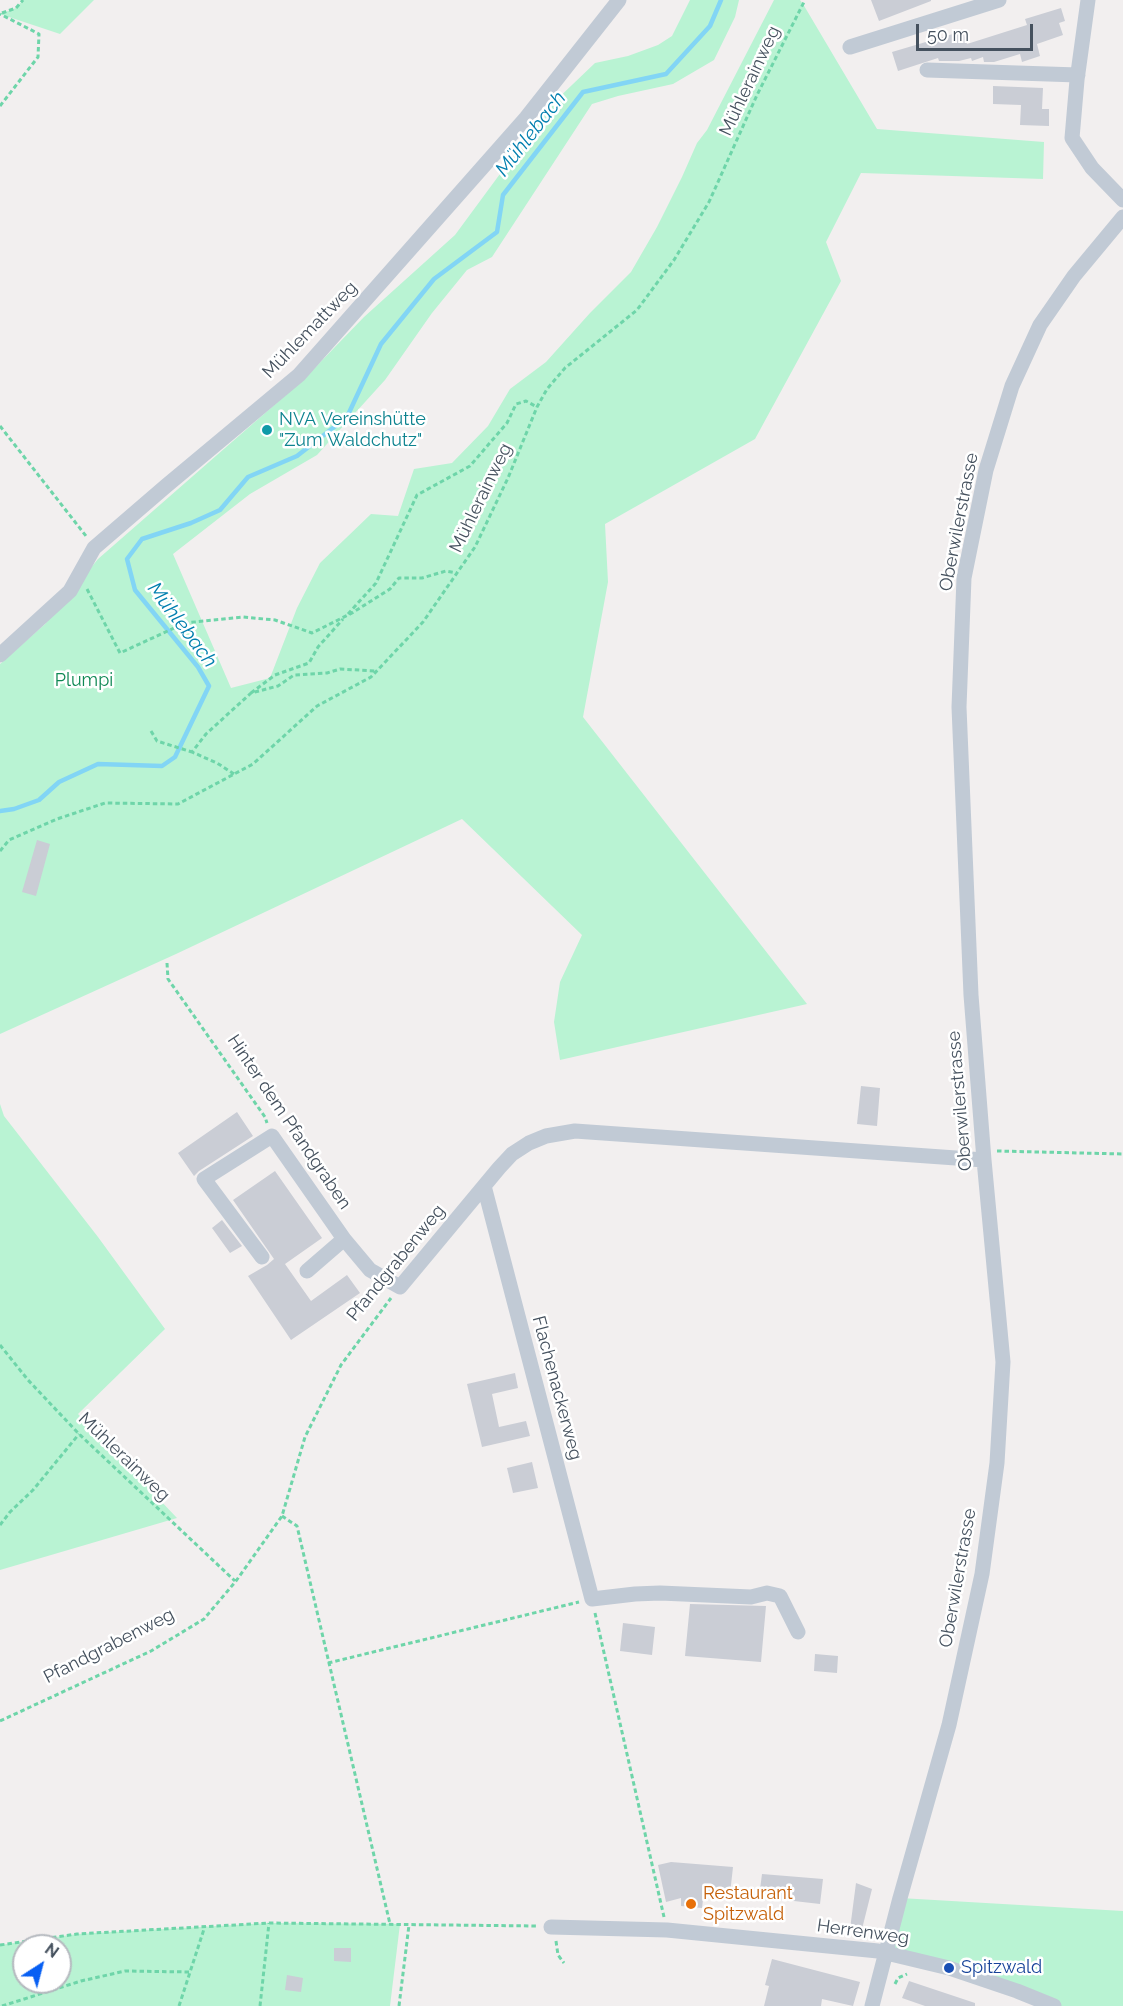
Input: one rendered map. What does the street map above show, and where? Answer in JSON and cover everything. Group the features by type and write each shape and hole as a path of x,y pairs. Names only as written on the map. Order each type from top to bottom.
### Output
{"street":[{"name":"Mühlemattweg","path":"0,655 70,591 94,548 299,375 526,118 619,0"},
{"path":"850,47 999,0"},
{"path":"1088,0 1072,138 1092,168 1121,193"},
{"path":"927,70 1078,75"},
{"name":"Oberwilerstrasse","path":"872,2006 949,1725 982,1574 997,1463 1003,1362 983,1156 971,995 959,707 964,578 986,470 1012,386 1040,325 1074,276 1123,217"},
{"name":"Pfandgrabenweg","path":"400,1287 512,1154 546,1136 575,1131 983,1156"},
{"path":"262,1257 204,1179 272,1136"},
{"name":"Hinter dem Pfandgraben","path":"272,1136 344,1239 370,1270 400,1287"},
{"name":"Flachenackerweg","path":"484,1186 592,1599"},
{"path":"307,1271 344,1239"},
{"path":"592,1599 644,1593 751,1597 767,1593 780,1596 798,1632"},
{"name":"Herrenweg","path":"555,1927 667,1930 885,1953 980,1978 1054,2006"}],"path":[{"path":"0,14 16,8 23,0"},
{"name":"Mühlerainweg","path":"0,851 9,840 105,803 178,804 253,765 317,706 370,677 423,622 476,547 547,389 565,368 637,310 674,260 710,202 757,95 805,0"},
{"path":"0,14 39,34 38,57 0,106"},
{"path":"192,752 206,734 251,693 275,675 309,663 318,647 376,583 417,495 470,466 507,423 516,404 526,401 537,407"},
{"path":"0,426 94,548"},
{"path":"79,574 120,653 185,624 243,618 275,621 312,633 346,616 390,589 399,578 422,578 446,571 457,573"},
{"path":"251,693 278,686 294,675 327,674 340,669 376,671"},
{"path":"152,731 157,741 192,752 217,763 234,774"},
{"name":"Hinter dem Pfandgraben","path":"167,963 168,979 264,1117 272,1136"},
{"path":"983,1156 1123,1154"},
{"name":"Pfandgrabenweg","path":"0,1721 151,1650 204,1619 236,1581 282,1516 305,1437 341,1365 400,1287"},
{"name":"Mühlerainweg","path":"0,1345 28,1380 79,1434 236,1581"},
{"path":"0,1525 33,1490 79,1434"},
{"path":"282,1516 297,1526 390,1924"},
{"path":"328,1663 592,1599 667,1930"},
{"path":"260,2006 269,1923"},
{"path":"0,1945 77,1934 269,1923 555,1927 558,1955 564,1963"},
{"path":"399,2006 409,1925"},
{"path":"179,2006 205,1926"},
{"path":"895,1984 898,1978 909,1972 914,1959"},
{"path":"2,2006 81,1981 125,1971 190,1972"}],"green space":[{"path":"23,0 94,0 60,34 0,14 16,8"},
{"name":"Plumpi","path":"690,0 739,0 735,17 714,60 673,84 592,104 492,257 467,270 432,313 385,380 317,455 250,494 173,554 231,688 270,678 297,608 320,563 371,514 398,516 414,469 452,463 488,426 510,389 546,362 631,272 657,227 697,143 707,130 774,0 800,0 877,129 1044,142 1043,179 861,173 826,242 841,281 755,439 605,524 608,582 583,717 807,1004 560,1060 554,1022 560,982 582,935 462,819 0,1034 0,664 45,624 98,559 304,379 364,317 455,235 550,106 595,63 628,56 658,45 672,36"},
{"path":"0,1104 4,1116 98,1237 165,1329 78,1414 177,1518 0,1570"},
{"path":"900,1898 1123,1911 1123,2006 1059,2006 886,1951"},
{"path":"269,1923 400,1924 390,2006 0,2006 0,1945 12,1943 12,1994 72,1994 72,1935"}],"building":[{"path":"871,0 931,0 931,1 879,21"},
{"path":"1061,8 1065,21 1059,23 1063,35 1037,44 1040,56 1022,62 1020,54 994,62 984,62 983,57 972,61 971,58 959,61 939,61 938,58 898,71 892,52 963,31 967,44 1027,25 1025,19"},
{"path":"993,86 1043,88 1042,109 1049,109 1049,126 1020,125 1021,105 993,104"},
{"path":"37,840 50,844 36,896 22,892"},
{"path":"861,1086 880,1088 877,1126 857,1124"},
{"path":"237,1112 253,1136 194,1176 178,1153"},
{"path":"275,1171 322,1238 285,1264 311,1301 347,1275 360,1293 291,1340 248,1276 274,1259 233,1200"},
{"path":"222,1220 242,1246 230,1253 212,1228"},
{"path":"515,1373 518,1388 492,1394 499,1427 526,1421 530,1436 482,1447 467,1384"},
{"path":"532,1462 538,1488 513,1493 507,1468"},
{"path":"690,1604 766,1606 761,1662 685,1656"},
{"path":"623,1623 655,1627 652,1655 620,1651"},
{"path":"815,1654 838,1656 837,1673 814,1671"},
{"path":"671,1862 733,1867 730,1894 704,1891 702,1908 681,1906 681,1898 666,1902 658,1865"},
{"path":"762,1874 823,1879 820,1904 759,1897"},
{"path":"856,1883 872,1889 862,1929 850,1929"},
{"path":"334,1948 351,1948 351,1962 334,1961"},
{"path":"772,1959 860,1982 853,2006 822,1999 821,2006 764,2006 769,1986 765,1985"},
{"path":"287,1975 303,1978 301,1992 285,1990"},
{"path":"909,1981 975,2003 975,2006 925,2006 902,1998"}],"waterway":[{"name":"Mühlebach","path":"0,811 14,809 39,800 59,782 98,764 162,766 175,757 209,686 198,667 135,590 127,559 142,539 191,523 220,510 248,477 297,456 347,417 381,344 434,279 497,232 503,195 583,92 666,74 710,26 721,0"}],"place":[{"name":"NVA Vereinshütte \"Zum Waldchutz\"","path":"267,430"},
{"name":"Restaurant Spitzwald","path":"691,1904"},
{"name":"Spitzwald","path":"949,1968"}]}
